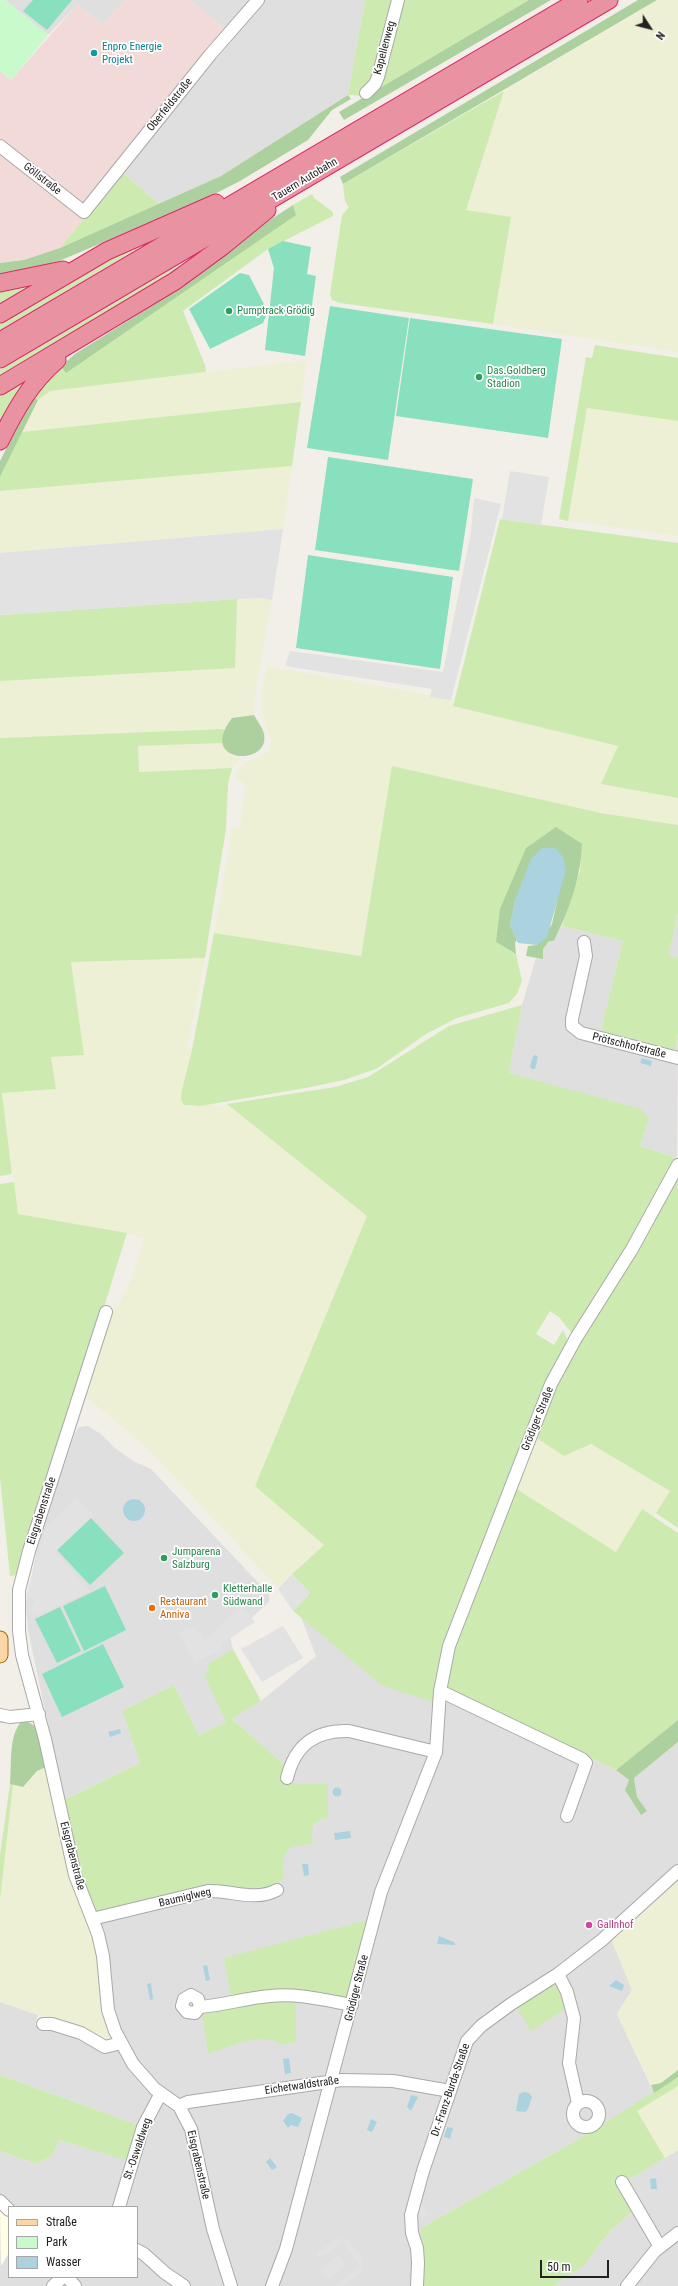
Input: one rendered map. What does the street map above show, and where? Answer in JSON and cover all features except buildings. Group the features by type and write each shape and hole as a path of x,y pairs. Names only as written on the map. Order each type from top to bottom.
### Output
{"highway":[{"name":"Tauern Autobahn","path":"0,341 579,0"},
{"name":"Tauern Autobahn","path":"0,359 609,0"},
{"path":"0,314 107,251 227,197 273,171 310,159"},
{"path":"0,386 181,277 259,219 287,190"},
{"path":"0,284 85,264"},
{"path":"0,441 22,399 43,373 66,354 74,342"}],"main road":[{"path":"0,1639 0,1655"}],"street":[{"name":"Oberfeldstraße","path":"84,212 210,55 258,0"},
{"name":"Kapellenweg","path":"366,92 375,84 378,77 398,0"},
{"name":"Göllstraße","path":"0,146 84,212"},
{"name":"Prötschhofstraße","path":"584,942 586,956 572,1019 572,1026 581,1033 678,1058"},
{"name":"Grödiger Straße","path":"272,2286 285,2253 333,2080 381,1892 436,1752 440,1691 449,1646 551,1384 576,1338 632,1249 678,1165"},
{"name":"Eisgrabenstraße","path":"106,1312 39,1518 19,1590 19,1631 22,1655 39,1714 75,1875 92,1920 103,1956 108,2010 121,2043 133,2064 161,2093 179,2106 191,2130 213,2229 231,2286"},
{"path":"440,1691 582,1759 586,1764 567,1816"},
{"path":"0,1715 10,1717 39,1714"},
{"path":"287,1778 290,1765 302,1747 317,1736 335,1730 349,1731 436,1752"},
{"name":"Dr.-Franz-Burda-Straße","path":"417,2286 417,2248 412,2233 411,2215 423,2171 467,2041 481,2026 511,2004 558,1974 602,1940 678,1871"},
{"name":"Baumiglweg","path":"92,1920 208,1891 220,1891 254,1896 268,1894 277,1890"},
{"path":"558,1974 567,1992 574,2018 569,2064 578,2103"},
{"path":"200,2007 270,1996 292,1995 352,2005"},
{"path":"43,2024 52,2024 81,2033 105,2047 121,2043"},
{"name":"Eichetwaldstraße","path":"179,2106 188,2102 333,2080 393,2081 450,2091"},
{"name":"St.-Oswaldweg","path":"119,2206 143,2126 161,2093"},
{"path":"622,2182 660,2247"},
{"path":"0,2201 8,2209"},
{"path":"627,2286 660,2247 678,2233"},
{"path":"138,2251 165,2273 184,2286"},
{"path":"53,2286 62,2278"},
{"path":"69,2278 75,2286"}],"shaded area":[{"path":"5,0 125,0 103,25 77,5 48,35"},
{"path":"125,0 189,0 235,37 60,248 24,260 0,263 0,71 11,80 77,5 103,25"},
{"path":"189,0 365,0 348,95 221,176 159,204 122,172 235,37"},
{"path":"657,0 678,0 678,352 493,324 511,218 466,211 504,91"},
{"path":"307,360 301,402 22,432 38,400 49,391"},
{"path":"587,408 678,421 678,536 568,521"},
{"path":"292,466 283,529 0,553 0,491"},
{"path":"510,471 549,477 541,525 502,519"},
{"path":"474,498 501,504 451,700 430,697 432,689 285,666 290,651 443,672 471,532"},
{"path":"283,529 272,600 262,598 237,599 0,615 0,553"},
{"path":"262,598 272,600 255,694 254,715 232,718 224,729 0,738 0,681 234,668 237,599"},
{"path":"267,666 453,699 453,706 618,746 602,784 678,798 678,825 601,813 392,766 361,956 214,933 227,861 231,827 240,828 245,784 234,777 238,769 247,761 259,757 268,751 271,742 262,711 262,695"},
{"path":"222,743 229,754 241,758 232,768 139,772 138,746"},
{"path":"678,913 678,958 669,955"},
{"path":"562,926 623,941 601,1028 675,1052 678,1033 677,1158 640,1146 648,1118 509,1073 522,1005 536,958 543,959 543,949 549,941 554,941"},
{"path":"205,958 187,1049 192,1050 181,1100 189,1107 215,1102 216,1107 227,1104 367,1216 255,1485 324,1545 277,1587 148,1449 83,1394 108,1317 120,1302 131,1280 144,1239 127,1233 18,1214 2,1093 56,1089 51,1057 84,1055 71,962"},
{"path":"88,1426 101,1434 115,1448 133,1461 151,1469 269,1594 269,1602 230,1637 233,1649 209,1664 227,1722 199,1735 174,1685 122,1711 140,1763 64,1800 28,1630 26,1604 41,1531 75,1433 79,1427"},
{"path":"535,1437 564,1456 591,1444 670,1491 654,1517 642,1509 616,1552 515,1488"},
{"path":"76,1497 94,1515 55,1552 90,1591 36,1616 29,1613 35,1599 26,1597 45,1529"},
{"path":"292,1574 310,1593 293,1611 278,1589"},
{"path":"242,1605 255,1622 221,1644 223,1649 194,1663 179,1632 193,1627 205,1639"},
{"path":"301,1617 319,1632 445,1687 616,1770 629,1780 625,1790 647,1811 637,1797 634,1778 678,1742 678,1866 608,1932 632,1990 617,2014 654,2093 577,2140 421,2228 422,2286 0,2286 0,2151 36,2164 53,2155 59,2140 136,2163 158,2085 142,2069 122,2036 112,2009 109,1980 110,1961 96,1922 284,1878 284,1853 287,1849 291,1846 313,1843 311,1829 319,1819 283,1783 286,1766 232,1719 261,1701 316,1656"},
{"path":"283,1626 303,1658 262,1682 241,1649"},
{"path":"48,1766 95,1938 115,2040 0,2002 0,1900 13,1785 23,1787 37,1771"},
{"path":"678,1874 678,2070 661,2083 651,2085 617,2014 632,1990 611,1938"},
{"path":"0,2002 38,2015 35,2025 120,2051 154,2091 141,2126 0,2075"},
{"path":"678,2086 678,2150 665,2158 637,2111"},
{"path":"678,2150 678,2286 552,2286 584,2266 609,2232 634,2210 619,2185"},
{"path":"421,2202 428,2215 422,2219 415,2206"},
{"path":"0,2209 8,2216 8,2255 1,2266"},
{"path":"339,2237 342,2242 320,2258 316,2253"},
{"path":"347,2238 365,2262 360,2266 342,2242"},
{"path":"339,2255 347,2265 327,2280 320,2270"},
{"path":"360,2266 363,2271 343,2286 334,2286"}],"green space":[{"path":"0,0 5,0 48,35 11,80 0,71"},
{"path":"33,0 72,0 47,30 23,11"},
{"path":"365,0 529,0 366,96 348,95"},
{"path":"529,0 551,0 344,120 339,112"},
{"path":"638,0 657,0 343,184 340,177"},
{"path":"504,91 466,210 511,217 493,324 340,303 332,300 330,294 342,215 349,207 345,201 343,184"},
{"path":"348,95 351,99 332,110 308,140 240,181 197,203 59,261 27,271 0,276 0,263 24,260 60,248 221,176"},
{"path":"122,172 159,204 60,248"},
{"path":"312,194 314,198 333,212 333,216 268,249 183,311 205,365 206,372 50,391 38,400 32,397 58,367 295,215 293,205"},
{"path":"293,205 296,215 66,373 61,366 75,354 180,288 253,231"},
{"path":"162,234 0,330 0,318 72,276"},
{"path":"283,241 311,247 307,274 316,276 305,356 265,350 274,268 268,249"},
{"path":"179,265 183,271 0,381 0,370"},
{"name":"Pumptrack Grödig","path":"240,273 249,275 268,312 263,323 210,349 189,309"},
{"path":"52,276 0,309 0,288"},
{"path":"330,306 409,318 388,460 307,448"},
{"name":"Das.Goldberg Stadion","path":"410,318 562,339 548,438 396,416"},
{"path":"595,345 678,358 678,421 587,408 568,521 559,519 586,357 592,358"},
{"path":"25,378 28,380 0,428 0,393"},
{"path":"32,397 38,400 0,477 0,461"},
{"path":"301,402 292,466 0,491 0,477 22,432"},
{"path":"328,457 473,479 459,571 315,550"},
{"path":"500,519 678,543 678,798 601,784 618,746 453,706"},
{"path":"308,555 453,577 440,669 296,648"},
{"path":"237,599 235,668 0,681 0,615"},
{"path":"254,715 264,734 263,745 257,752 247,756 237,756 228,752 223,745 223,733 232,718"},
{"path":"224,729 222,743 138,746 139,772 232,768 228,784 226,829 205,958 71,962 84,1055 51,1057 56,1089 2,1093 12,1174 0,1176 0,738"},
{"path":"392,766 601,813 678,825 678,913 669,955 678,958 678,1033 675,1052 605,1033 601,1028 623,941 562,926 580,871 582,844 496,942 516,954 522,981 517,994 509,1003 457,1018 426,1034 376,1069 344,1080 200,1106 184,1105 181,1100 182,1090 192,1050 214,933 361,956"},
{"path":"556,827 582,844 577,881 573,894 565,918 554,941 549,941 543,949 543,959 526,956 528,946 537,945 552,924 557,901 523,883 515,901 510,925 517,940 515,943 516,954 496,942 500,909 526,848"},
{"path":"522,1005 509,1073 641,1109 649,1118 640,1146 677,1158 645,1218 573,1335 559,1317 550,1311 536,1334 554,1345 563,1330 568,1341 545,1390 435,1703 383,1686 293,1611 310,1593 292,1574 324,1545 255,1486 367,1216 227,1104 335,1087 368,1077 449,1026"},
{"path":"678,1172 678,1528 656,1513 670,1491 591,1444 564,1456 535,1437 554,1388"},
{"path":"14,1182 18,1214 127,1233 85,1368 38,1500 17,1575 10,1576 0,1478 0,1184"},
{"path":"515,1488 616,1552 642,1509 678,1533 678,1720 616,1770 445,1687 454,1647"},
{"path":"91,1518 124,1553 90,1585 57,1550"},
{"path":"105,1586 126,1630 84,1651 63,1606"},
{"path":"60,1607 81,1651 57,1663 35,1619"},
{"path":"103,1644 124,1687 62,1717 42,1674"},
{"path":"233,1649 261,1701 232,1719 286,1766 283,1783 328,1784 328,1818 318,1821 313,1826 313,1844 295,1846 286,1851 284,1860 284,1878 267,1891 214,1888 95,1913 78,1874 64,1800 140,1763 122,1711 174,1685 199,1735 226,1722 204,1675 209,1671 208,1664"},
{"path":"678,1720 678,1742 634,1778 637,1797 647,1811 641,1815 625,1790 629,1780 616,1770"},
{"path":"22,1721 34,1726 38,1731 44,1745 48,1766 37,1771 23,1787 10,1784 14,1734"},
{"path":"10,1784 13,1785 0,1900 0,1855"},
{"path":"371,1919 350,2001 296,1999 296,2042 282,2045 265,2039 256,2040 208,2054 202,2014 233,2008 224,1958"},
{"path":"553,1985 559,1988 568,2007 531,2031 516,2006 545,1987"},
{"path":"678,2070 678,2077 654,2093 651,2085 661,2083"},
{"path":"0,2075 141,2126 128,2161 59,2140 53,2155 36,2164 0,2151"},
{"path":"678,2077 678,2086 637,2111 665,2158 619,2185 634,2210 609,2232 584,2266 552,2286 422,2286 421,2228 577,2140"}],"water":[{"path":"542,848 555,848 563,857 566,870 547,937 537,945 518,943 510,925 515,901 531,859"},
{"path":"536,1055 538,1057 535,1069 532,1069 530,1067 533,1056"},
{"path":"642,1058 652,1061 651,1066 640,1063"},
{"path":"134,1499 142,1502 145,1510 142,1518 134,1521 126,1518 123,1510 126,1502"},
{"path":"120,1729 121,1733 110,1737 108,1732"},
{"path":"337,1787 342,1792 337,1797 332,1792"},
{"path":"350,1831 351,1838 335,1840 334,1833"},
{"path":"302,1864 308,1864 309,1875 304,1876"},
{"path":"439,1936 454,1942 455,1945 437,1944"},
{"path":"207,1965 210,1980 206,1981 203,1966"},
{"path":"616,1980 624,1985 622,1991 609,1986"},
{"path":"151,1983 153,1999 150,2000 147,1984"},
{"path":"289,2058 291,2073 285,2074 283,2059"},
{"path":"524,2092 529,2093 532,2097 528,2109 525,2112 516,2111 519,2094"},
{"path":"411,2095 418,2097 411,2111 407,2107"},
{"path":"292,2113 302,2118 298,2127 291,2125 288,2128 283,2121 288,2114"},
{"path":"371,2119 377,2122 372,2132 367,2130"},
{"path":"447,2127 453,2128 450,2139 444,2137"},
{"path":"270,2158 277,2167 272,2170 266,2162"},
{"path":"656,2178 657,2189 651,2189 650,2179"}],"place":[{"name":"Enpro Energie Projekt","path":"94,53"},
{"name":"Pumptrack Grödig","path":"229,311"},
{"name":"Das.Goldberg Stadion","path":"479,377"},
{"name":"Jumparena Salzburg","path":"164,1558"},
{"name":"Kletterhalle Südwand","path":"215,1595"},
{"name":"Restaurant Anniva","path":"152,1608"},
{"name":"Gallnhof","path":"589,1925"}]}
